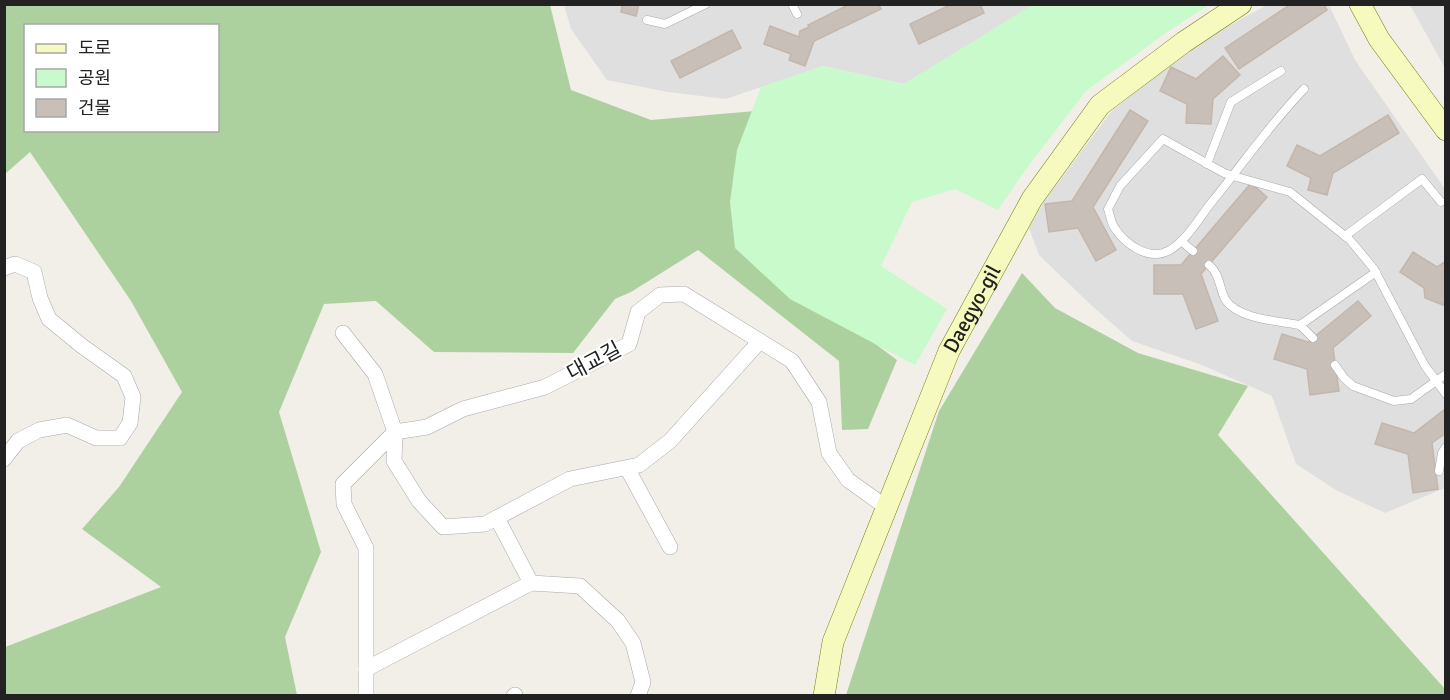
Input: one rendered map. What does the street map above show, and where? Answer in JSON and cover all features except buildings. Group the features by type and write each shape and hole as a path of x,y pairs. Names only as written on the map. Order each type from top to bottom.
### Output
{"street":[{"name":"Daegyo-gil","path":"824,696 833,642 949,351 1032,199 1100,105 1184,42 1241,4"},
{"path":"1360,4 1379,39 1446,130"},
{"path":"4,268 15,264 33,272 40,298 49,318 82,346 124,376 133,397 130,423 120,438 96,438 67,425 39,430 18,441 4,459"},
{"name":"대교길","path":"395,432 427,427 464,409 545,387 629,344 638,312 660,296 684,294 792,361 819,402 829,453 848,480 886,507"},
{"path":"343,333 375,374 395,432 394,461 419,501 443,527 485,524 570,479 639,465 670,441 760,341"},
{"path":"366,696 366,548 344,504 343,484 395,432"},
{"path":"627,468 670,547"},
{"path":"497,518 531,583"},
{"path":"366,669 531,583 580,586 618,621 633,643 643,682 638,696"}],"lane":[{"path":"647,20 665,24 706,4"},
{"path":"792,4 797,14"},
{"path":"1207,164 1231,102 1281,71"},
{"path":"1304,89 1286,108 1233,176 1181,241 1167,252 1147,253 1132,246 1114,226 1108,209 1120,186 1163,139 1233,176 1290,192 1345,236 1376,272 1425,366 1446,394"},
{"path":"1345,236 1422,179 1442,202"},
{"path":"1181,241 1193,251"},
{"path":"1209,265 1216,271 1226,301 1236,311 1263,319 1300,325 1313,338"},
{"path":"1300,325 1376,272"},
{"path":"1335,364 1344,378 1353,386 1394,401 1411,399 1446,374"},
{"path":"1439,471 1442,453 1446,447"}],"shaded area":[{"path":"564,5 1034,5 904,84 823,66 726,99 668,92 607,80 571,29"},
{"path":"1267,5 1329,5 1355,60 1445,189 1445,488 1385,513 1336,490 1296,464 1272,396 1202,365 1132,341 1039,255 1029,228 1043,203 1111,112 1192,46"},
{"path":"1410,5 1445,5 1445,68"}],"green space":[{"path":"1034,4 1209,5 1167,32 1086,91 1026,169 998,210 955,189 912,202 881,266 947,309 915,365 790,299 735,248 730,202 737,150 761,87 823,66 904,84"},
{"path":"5,5 550,5 571,90 651,120 777,109 773,268 897,360 868,429 842,430 839,361 698,250 631,292 615,299 573,353 434,352 376,301 324,304 279,412 321,552 285,637 297,695 5,695 5,647 161,587 82,529 119,487 182,392 131,301 30,152 5,174"},
{"path":"1022,273 1055,308 1138,353 1248,386 1218,435 1445,689 1445,695 846,695 939,411"}]}
